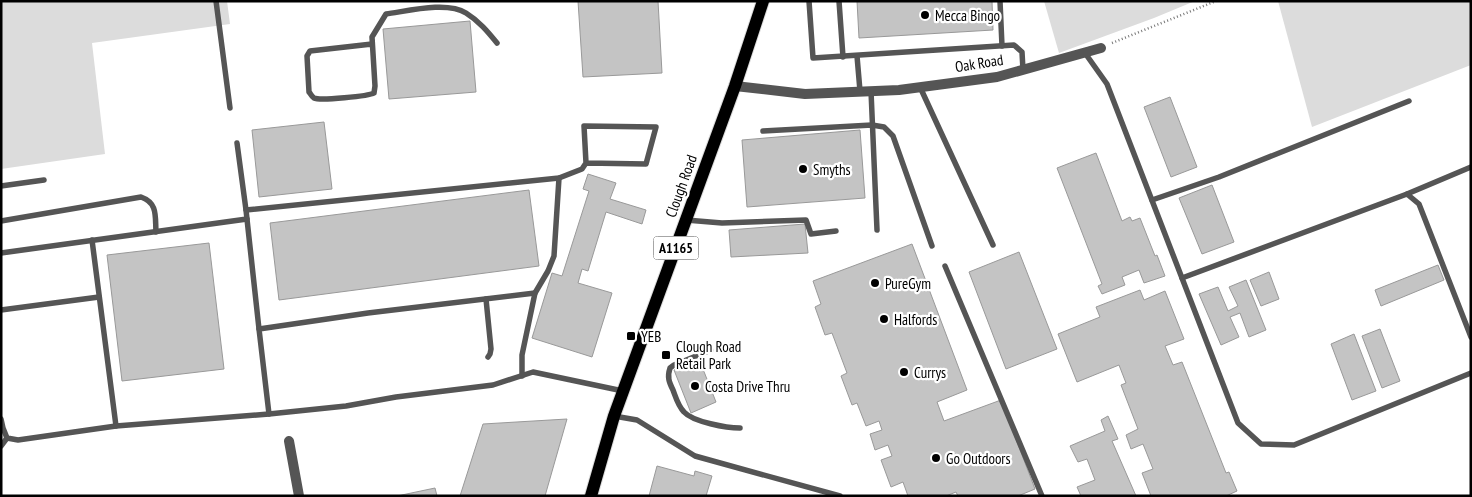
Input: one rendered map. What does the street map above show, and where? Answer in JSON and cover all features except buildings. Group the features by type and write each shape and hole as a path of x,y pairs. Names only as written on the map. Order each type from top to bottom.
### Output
{"main road":[{"name":"Clough Road","path":"590,496 614,416 736,86 763,1"}],"street":[{"name":"Oak Road","path":"736,86 805,94 899,90 997,78 1101,48"},
{"path":"289,441 298,496"}],"lane":[{"path":"216,1 230,108"},
{"path":"809,1 813,58 1014,45 1022,52 1023,70"},
{"path":"839,1 843,57"},
{"path":"1000,1 1002,46"},
{"path":"372,44 310,51 307,56 309,92 312,96 318,99 343,98 369,96 374,93 372,37 386,14 439,4 465,12 482,26 497,44"},
{"path":"1085,52 1107,84 1238,423 1261,444 1294,446 1471,373"},
{"path":"857,56 860,92"},
{"path":"920,87 993,244"},
{"path":"871,91 877,230"},
{"path":"1152,200 1219,176 1409,101"},
{"path":"246,210 559,178 582,169 586,163 584,126 656,127 646,164 586,163"},
{"path":"763,132 884,127 893,136 932,246"},
{"path":"237,144 268,414"},
{"path":"1182,278 1407,194 1471,167"},
{"path":"522,376 522,355 535,293 548,271 554,256 559,178"},
{"path":"1,186 44,180"},
{"path":"1407,194 1419,204 1471,337"},
{"path":"1,221 141,197 153,204 156,232"},
{"path":"1,253 247,219"},
{"path":"686,220 722,223 806,220 811,234 836,231"},
{"path":"92,240 116,426"},
{"path":"945,266 1042,496"},
{"path":"259,329 368,313 535,293"},
{"path":"1,310 99,297"},
{"path":"486,299 491,349 488,357"},
{"path":"711,350 674,364 670,368 668,379 679,406 685,414 693,419 732,428 740,428"},
{"path":"6,438 18,440 116,426 346,406 396,397 493,385 533,372 623,391"},
{"path":"614,416 637,420 695,456 840,496"},
{"path":"1,419 6,438 1,446"}],"path":[{"path":"1101,48 1216,1"}],"shaded area":[{"path":"1,1 227,1 230,24 92,43 105,154 1,169"},
{"path":"1044,1 1195,1 1059,53"},
{"path":"1278,1 1471,1 1471,65 1312,127"}],"place":[{"name":"Mecca Bingo","path":"925,15"},
{"name":"Smyths","path":"803,169"},
{"name":"PureGym","path":"875,283"},
{"name":"Halfords","path":"884,319"},
{"name":"YEB","path":"631,336"},
{"name":"Clough Road Retail Park","path":"666,355"},
{"name":"Currys","path":"904,372"},
{"name":"Costa Drive Thru","path":"695,386"},
{"name":"Go Outdoors","path":"936,458"}]}
